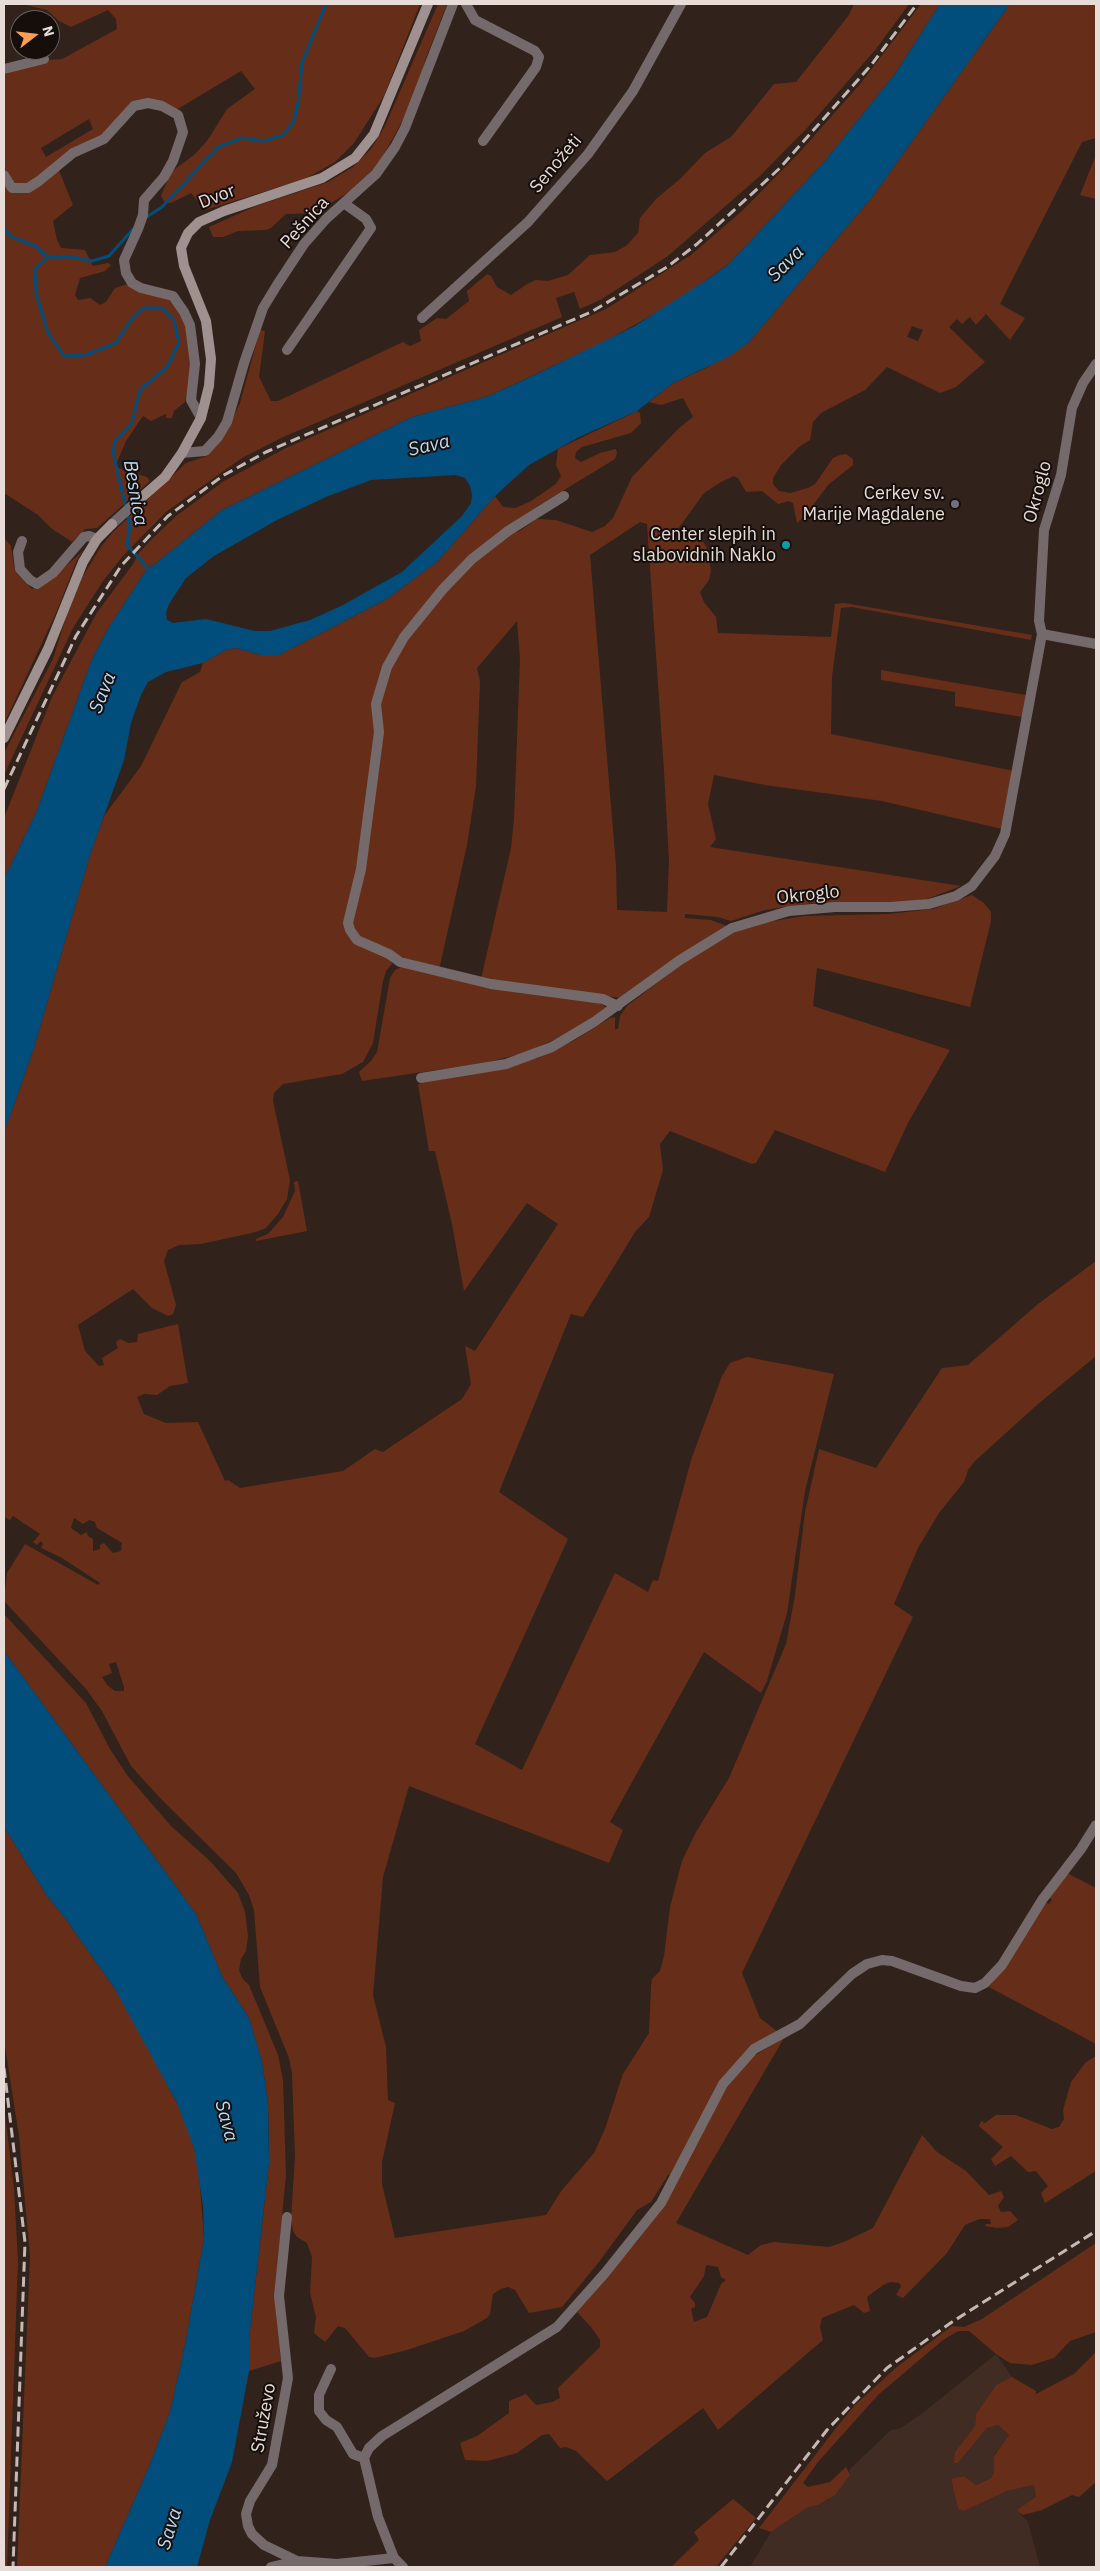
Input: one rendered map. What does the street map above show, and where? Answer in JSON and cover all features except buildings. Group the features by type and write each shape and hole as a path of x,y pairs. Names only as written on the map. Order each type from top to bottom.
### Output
{"street":[{"name":"Dvor","path":"97,539 165,477 182,453 201,418 209,386 210,346 206,321 181,248 188,233 198,222 322,178 355,158 374,134 428,4"},
{"name":"Pešnica","path":"182,453 205,451 218,437 227,422 244,362 263,308 304,244 326,219 376,174 395,147 414,107 453,4"},
{"path":"466,4 475,20 535,51 539,57 536,67 482,141"},
{"name":"Senožeti","path":"422,318 528,222 588,154 633,91 681,4"},
{"path":"4,69 37,60"},
{"path":"4,175 12,188 28,188 73,152 112,133 134,106 148,103 162,106 178,116 184,132 173,161 164,177 144,200 138,229 124,260 126,273 132,283 141,288 173,296 184,312 190,325 196,364 191,400 201,418"},
{"path":"286,350 371,228 366,219 344,204"},
{"name":"Okroglo","path":"421,1078 482,1069 537,1054 571,1037 618,1006 680,960 739,925 789,911 835,907 891,907 929,904 956,896 972,886 995,856 1005,834 1042,634 1039,621 1044,530 1061,475 1072,408 1083,383 1096,364"},
{"path":"564,496 508,531 472,559 443,588 404,637 387,667 376,704 379,732 361,869 348,923 350,930 357,940 389,954 400,962 491,984 603,999 618,1006"},
{"path":"4,738 48,649 83,562 97,539 89,536 84,537 53,573 37,584 30,580 20,569 18,552 22,541"},
{"path":"1042,634 1096,644"},
{"path":"403,2567 394,2558 378,2517 364,2458 368,2448 382,2436 557,2327 650,2218 676,2178 723,2084 754,2050 800,2024 852,1974 867,1964 882,1960 892,1961 961,1986 975,1988 984,1983 1002,1965 1042,1900 1081,1849 1096,1825"},
{"name":"Struževo","path":"287,2217 279,2296 288,2378 272,2465 256,2490 246,2514 252,2534 264,2545 297,2561"},
{"path":"331,2369 320,2395 319,2411 336,2428 353,2454 364,2458"},
{"name":"Struževo","path":"271,2567 297,2561 336,2564 394,2558"}],"shaded area":[{"path":"22,4 420,4 384,96 354,143 335,162 305,179 205,210 191,193 171,203 165,203 161,196 171,172 194,155 207,141 227,109 255,89 241,71 176,110 143,101 104,135 36,179 19,186 11,181 4,166 4,74 47,60 60,60 117,29 116,19 108,10 71,27 60,22 60,10 47,10","holes":["89,119 93,129 46,157 41,148"]},
{"path":"438,4 447,4 426,58 414,100 378,165 360,185 315,213 286,214 271,228 266,230 238,231 223,237 213,237 209,227 256,206 328,182 353,167 371,149 385,126"},
{"path":"854,4 909,4 876,49 807,128 760,176 668,256 602,299 580,309 574,292 556,298 562,317 281,438 242,458 166,512 123,556 103,581 73,628 4,775 4,753 53,659 68,611 83,576 100,548 113,532 186,463 207,456 228,429 240,403 260,330 265,331 259,377 271,401 278,401 403,342 410,346 421,341 419,330 437,318 446,319 469,301 467,291 487,274 491,276 497,287 511,295 536,280 548,281 568,275 590,255 615,252 626,246 638,233 640,218 656,199 680,179 705,153 731,137 774,84 796,82 849,15"},
{"path":"921,4 940,4 895,74 825,161 729,264 672,304 602,343 489,396 412,417 222,510 145,572 109,627 92,659 36,813 4,879 4,818 52,697 96,614 133,564 138,554 176,516 224,481 286,448 606,309 691,255 743,210 799,153 861,83"},
{"path":"1010,4 1096,4 1096,138 1082,142 1000,304 1025,318 1010,340 986,314 976,325 970,317 962,324 957,319 949,327 985,362 956,387 940,393 887,367 865,390 821,413 813,422 810,440 799,447 782,464 773,478 773,484 779,491 790,493 808,488 815,484 833,458 840,455 846,454 853,459 853,465 828,485 805,516 797,523 793,503 789,501 778,504 762,491 746,492 738,478 734,476 704,493 678,529 682,537 687,540 701,539 707,548 711,570 709,580 700,592 704,602 716,617 718,633 831,637 835,604 844,603 1032,635 1031,640 852,607 841,608 832,677 831,734 1014,771 1002,829 882,801 765,785 714,775 708,804 716,839 710,847 961,886 927,899 893,903 812,903 765,910 731,921 718,917 685,914 685,918 711,920 727,926 621,998 481,979 511,848 514,819 520,659 517,621 477,668 480,681 476,786 467,845 439,970 415,963 375,945 346,927 345,932 390,959 392,964 386,971 383,981 373,1043 363,1062 342,1074 283,1084 274,1093 273,1101 290,1180 287,1199 278,1214 266,1228 256,1232 201,1244 179,1245 168,1250 164,1261 176,1305 173,1314 168,1316 152,1308 133,1289 78,1325 85,1351 99,1366 104,1365 102,1358 118,1348 116,1342 120,1339 128,1343 137,1342 138,1334 178,1324 188,1383 170,1386 157,1395 144,1394 137,1397 144,1414 166,1423 198,1422 225,1481 228,1480 240,1488 343,1471 375,1449 383,1452 462,1399 471,1384 465,1346 475,1351 558,1224 527,1203 464,1291 452,1224 435,1151 429,1151 418,1084 492,1070 538,1058 573,1041 610,1018 615,1017 615,1029 618,1029 620,1016 627,1006 684,962 737,931 767,922 804,916 889,914 933,909 972,895 984,903 991,912 991,921 970,1007 817,968 813,1006 950,1050 909,1121 885,1172 775,1130 756,1163 752,1164 670,1131 660,1144 663,1170 649,1217 635,1232 583,1317 571,1314 499,1492 568,1539 475,1744 522,1770 615,1573 648,1592 653,1580 658,1581 692,1457 722,1376 730,1363 747,1357 834,1374 805,1491 787,1613 767,1681 761,1693 704,1652 610,1822 623,1830 609,1863 409,1786 383,1877 373,1995 386,2047 388,2100 395,2103 382,2162 382,2184 395,2238 546,2215 562,2190 594,2153 605,2129 623,2074 649,2033 652,1979 660,1971 664,1956 670,1907 682,1861 696,1832 729,1778 786,1644 795,1595 805,1512 819,1449 876,1468 942,1368 968,1365 1038,1304 1096,1261 1096,1356 1038,1404 975,1461 968,1470 964,1482 939,1513 918,1548 894,1604 913,1617 742,1973 760,2018 778,2032 749,2049 674,2174 668,2175 651,2202 637,2210 599,2262 562,2307 529,2313 515,2290 508,2287 493,2294 490,2314 487,2318 464,2331 407,2350 375,2358 369,2357 345,2328 338,2326 325,2342 314,2333 316,2317 310,2293 312,2257 307,2243 297,2237 293,2231 291,2220 295,2156 292,2073 289,2058 260,1987 254,1910 249,1895 236,1873 161,1799 131,1766 102,1711 86,1689 4,1601 7,1573 25,1544 98,1585 100,1583 62,1558 41,1548 43,1544 41,1541 37,1545 33,1542 40,1534 13,1516 10,1520 4,1517 4,1133 34,1048 90,855 104,816 141,766 182,682 200,672 203,663 226,650 236,648 261,655 279,655 387,599 438,561 495,496 503,507 515,508 531,501 556,484 561,476 556,465 558,449 637,411 640,413 641,423 631,433 582,447 576,452 575,458 581,462 600,453 616,449 615,459 538,506 517,521 513,527 518,532 537,519 556,520 592,532 605,526 613,518 632,477 679,428 693,417 683,398 661,405 649,402 673,383 706,368 749,342 873,196","holes":["912,326 923,330 918,341 907,337","640,522 647,524 669,861 667,912 617,910 616,866 590,555","74,1518 83,1524 89,1520 95,1522 97,1528 122,1543 121,1551 113,1553 104,1543 100,1545 100,1549 93,1551 93,1539 88,1536 87,1532 81,1535 71,1528","116,1662 124,1691 115,1691 108,1686 102,1677 112,1673 109,1664"]},
{"path":"1096,155 1096,199 1080,195"},
{"path":"58,168 73,205 53,221 57,240 61,248 85,250 93,266 108,263 111,265 105,271 80,278 75,295 78,300 90,298 100,305 106,302 115,288 128,284 173,297 189,326 192,372 185,402 174,411 172,418 166,418 166,414 151,421 143,416 126,441 115,467 147,477 150,481 97,528 85,529 72,542 51,528 38,515 4,493 4,181 10,192"},
{"path":"4,538 11,546 17,574 32,589 44,585 84,550 77,560 56,613 4,724"},
{"path":"881,670 1026,695 1023,717 955,706 955,692 881,680"},
{"path":"401,967 596,1000 607,1008 572,1032 524,1053 484,1063 362,1081 359,1072 371,1061 377,1052 390,978 395,970"},
{"path":"298,1181 307,1231 256,1241 256,1239 268,1234 283,1217 295,1191 294,1182"},
{"path":"4,1614 86,1703 110,1749 127,1775 171,1826 210,1861 238,1893 245,1912 248,1936 246,1951 241,1959 239,1970 242,1978 249,1985 278,2055 283,2080 286,2175 276,2278 276,2315 281,2361 249,2371 249,2339 269,2163 269,2135 268,2103 262,2062 249,2018 222,1976 196,1914 4,1651"},
{"path":"4,1827 47,1896 65,1918 115,1989 182,2113 194,2148 199,2174 204,2239 185,2345 170,2412 148,2469 105,2567 17,2567 30,2256 19,2136 4,2040"},
{"path":"1067,1873 1096,1888 1096,2044 989,1987 1005,1967 1044,1902 1049,1904 1052,1900 1048,1896"},
{"path":"784,2038 676,2223 748,2255 761,2245 774,2242 829,2247 846,2241 873,2228 922,2135 937,2152 966,2171 989,2195 1001,2191 1004,2197 998,2206 1001,2212 1010,2211 1018,2220 1008,2227 985,2226 986,2224 991,2224 990,2219 979,2219 965,2225 947,2253 903,2298 896,2295 901,2286 899,2283 890,2282 867,2297 870,2311 864,2313 854,2305 822,2318 820,2327 823,2340 718,2430 703,2408 607,2481 576,2451 566,2447 560,2448 549,2434 542,2435 517,2453 487,2461 465,2460 460,2443 477,2436 509,2413 509,2401 526,2394 536,2405 552,2402 560,2398 558,2388 600,2347 600,2340 577,2312 639,2239 664,2206 726,2088 752,2057","holes":["706,2265 718,2267 721,2277 726,2280 721,2284 707,2317 694,2322 691,2309 695,2307 695,2303 690,2297 704,2276"]},
{"path":"1096,2056 1096,2171 1045,2203 1041,2193 1048,2186 1036,2171 1028,2172 1011,2156 995,2166 991,2159 1003,2147 979,2126 981,2121 985,2123 996,2115 1016,2115 1052,2129 1059,2127 1064,2119 1063,2110 1071,2082 1086,2062"},
{"path":"4,2105 14,2189 18,2261 7,2567 4,2567"},
{"path":"1096,2243 1096,2332 1070,2341 1054,2358 1032,2365 1010,2363 996,2354 969,2331 958,2331 943,2340 878,2395 818,2462 803,2483 808,2487 830,2482 846,2467 850,2475 835,2495 818,2505 808,2507 771,2532 759,2528 855,2405 898,2366 952,2326 964,2327 982,2319"},
{"path":"1096,2352 1096,2482 1079,2497 1072,2495 1042,2510 1023,2515 1017,2510 1036,2497 1034,2485 1007,2491 964,2511 958,2509 951,2479 964,2476 976,2485 991,2478 994,2473 994,2456 1009,2435 998,2425 987,2428 958,2463 954,2463 955,2452 975,2426 976,2414 996,2385 1012,2377 1036,2391 1036,2394 1074,2374"},
{"path":"996,2354 1012,2377 996,2385 976,2414 975,2426 955,2452 958,2463 987,2428 998,2425 1009,2435 994,2455 994,2473 991,2478 975,2485 964,2476 951,2480 958,2509 964,2511 1007,2491 1034,2485 1036,2497 1020,2514 1028,2522 1040,2567 750,2567 771,2532 808,2507 828,2500 850,2475 849,2470 891,2430 901,2428 924,2412"},
{"path":"733,2499 756,2518 716,2567 671,2567 699,2540 694,2532"}],"water":[{"name":"Sava","path":"940,4 1010,4 873,196 749,342 730,356 673,383 637,411 579,437 529,465 495,496 438,561 387,599 279,655 261,655 236,648 226,650 203,663 166,672 148,682 131,723 124,760 90,855 34,1048 4,1133 4,879 36,813 92,659 109,627 145,572 222,510 412,417 489,396 541,372 635,326 711,277 729,264 825,161 895,74","holes":["456,475 465,478 470,486 472,495 471,503 462,516 402,572 343,605 310,620 270,631 255,631 206,619 173,623 167,620 166,613 169,604 186,578 214,556 277,520 326,497 371,480"]},
{"name":"Sava","path":"4,1651 196,1914 222,1976 249,2018 262,2062 268,2103 269,2163 249,2339 249,2371 232,2462 210,2520 197,2567 105,2567 148,2469 170,2412 185,2345 204,2239 203,2206 194,2148 177,2103 115,1989 65,1918 47,1896 4,1827"}],"waterway":[{"name":"Besnica","path":"145,218 162,207 218,147 242,138 264,141 283,135 293,123 298,104 302,63 326,4"},
{"path":"4,227 10,236 35,246 48,257"},
{"name":"Besnica","path":"134,228 109,256 92,261 73,257 48,257 35,269 36,293 48,333 64,356 86,355 116,343 131,320 143,308 162,308 174,320 179,343 167,367 140,390 132,423 115,441 113,452 130,525 127,545 151,572"}],"railway":[{"path":"4,789 76,636 121,566 168,516 224,475 266,452 591,312 667,267 697,244 780,168 872,64 917,4"},
{"path":"4,2068 25,2242 13,2567"},
{"path":"721,2567 827,2430 887,2368 952,2322 1096,2231"}],"place":[{"name":"Cerkev sv. Marije Magdalene","path":"955,504"},
{"name":"Center slepih in slabovidnih Naklo","path":"786,545"}]}
